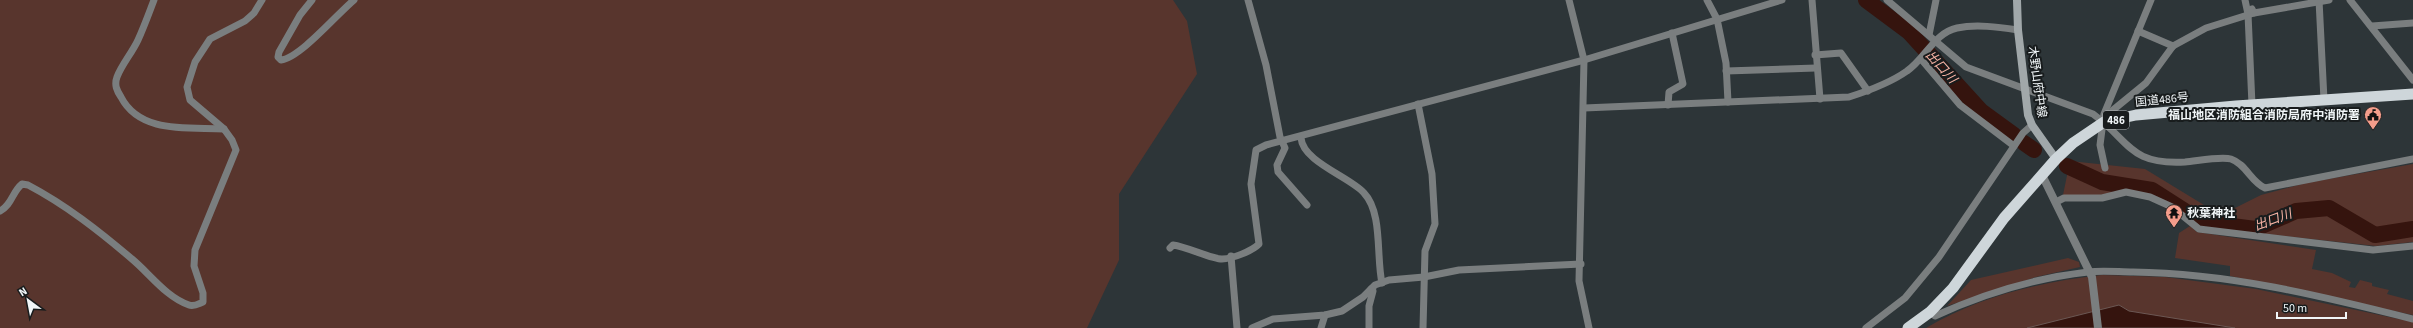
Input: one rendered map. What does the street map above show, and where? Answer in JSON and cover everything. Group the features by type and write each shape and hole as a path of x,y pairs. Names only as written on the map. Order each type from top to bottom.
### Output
{"highway":[{"name":"国道486号","path":"1908,328 1930,312 1953,288 2004,218 2056,159 2073,143 2104,122 2136,115 2252,105 2413,94"}],"main road":[{"name":"木野山府中線","path":"2017,0 2018,30 2024,88 2032,125 2056,159"}],"street":[{"path":"154,0 138,40 116,78 116,87 122,100 131,112 144,121 169,126 224,129"},
{"path":"0,211 11,202 16,188 22,184 28,185 59,203 90,224 134,260 168,293 190,305 197,305 203,302 203,293 194,266 195,250 218,188 233,162 236,150 232,140 224,129 190,100 187,87 195,62 210,39 245,21 254,14 262,0"},
{"path":"312,0 300,15 279,52 278,57 281,60 289,59 300,51 354,0"},
{"path":"1248,0 1266,65 1280,137 1285,148 1277,165 1278,172 1307,205"},
{"path":"1569,0 1584,60 1581,264 1579,281 1589,328"},
{"path":"1708,0 1717,18 1726,71 1728,102"},
{"path":"1170,248 1173,245 1187,247 1222,259 1251,251 1259,244 1251,184 1256,150 1418,104 1584,60 1717,18 1782,0"},
{"path":"1812,0 1816,68 1820,99"},
{"path":"1888,0 1935,41 1944,46 1966,67 2093,114 2104,122 2125,145 2152,161 2175,162 2230,159 2240,164 2256,184 2265,188 2413,159"},
{"path":"1929,35 1936,0"},
{"path":"2105,168 2100,145 2104,114 2151,0"},
{"path":"2246,0 2251,13 2252,105"},
{"path":"2104,122 2113,110 2146,83 2173,46 2206,28 2251,13 2329,0"},
{"path":"2350,0 2413,80"},
{"path":"2319,1 2324,100"},
{"path":"2372,26 2413,23"},
{"path":"1584,108 1849,97 1868,91 1907,71 1921,59 1942,34 1956,28 1991,26 2018,30"},
{"path":"2138,31 2173,46"},
{"path":"1668,105 1669,92 1684,84 1672,32"},
{"path":"1815,55 1841,53 1868,91"},
{"path":"1921,59 1960,105 2014,146"},
{"path":"1726,71 1816,68"},
{"path":"1418,104 1432,174 1436,224 1425,251 1425,321 1423,328"},
{"path":"1866,328 1905,298 1939,257 2023,133 2032,125"},
{"path":"1301,138 1311,156 1365,194 1378,223 1379,268 1382,282"},
{"path":"2042,175 2091,275 2098,328"},
{"path":"2056,202 2064,198 2102,198 2126,192 2150,196 2172,207 2199,230 2373,250 2413,246"},
{"path":"1231,256 1237,328"},
{"path":"1252,328 1272,319 1325,315 1342,311 1382,282 1424,278 1460,270 1581,264"},
{"path":"1930,312 1934,316 1968,301 2012,287 2091,275 2169,273 2243,283 2337,300 2413,319"},
{"path":"1369,328 1369,306 1373,291 1371,289"},
{"path":"1320,328 1325,315"}],"shaded area":[{"path":"0,0 1173,0 1187,21 1197,74 1119,194 1119,260 1087,328 0,328"},
{"path":"2070,161 2145,169 2204,205 2235,208 2261,195 2306,183 2413,164 2413,242 2376,246 2201,227 2153,194 2131,190 2101,195 2063,195"},
{"path":"2190,226 2197,232 2316,250 2312,269 2332,273 2351,282 2349,287 2355,288 2360,280 2372,283 2372,286 2389,290 2387,294 2413,301 2413,315 2230,276 2230,266 2175,258 2179,233"},
{"path":"2068,258 2079,262 2080,267 2036,277 1947,306 1971,280"},
{"path":"2102,275 2165,277 2256,289 2413,322 2413,328 2213,328 2129,311 2119,305 2027,328 1926,328 1968,307 2011,292 2033,286"},
{"path":"2119,305 2129,311 2235,328 2027,328"}],"waterway":[{"name":"出口川","path":"1866,0 1909,32 1981,111 2014,135"},
{"name":"出口川","path":"2024,143 2034,150"},
{"name":"出口川","path":"2067,166 2102,182 2152,190 2202,222 2255,229 2296,211 2329,208 2375,235 2413,229"}],"place":[{"name":"福山地区消防組合消防局府中消防署","path":"2373,130"},
{"name":"秋葉神社","path":"2174,228"}]}
